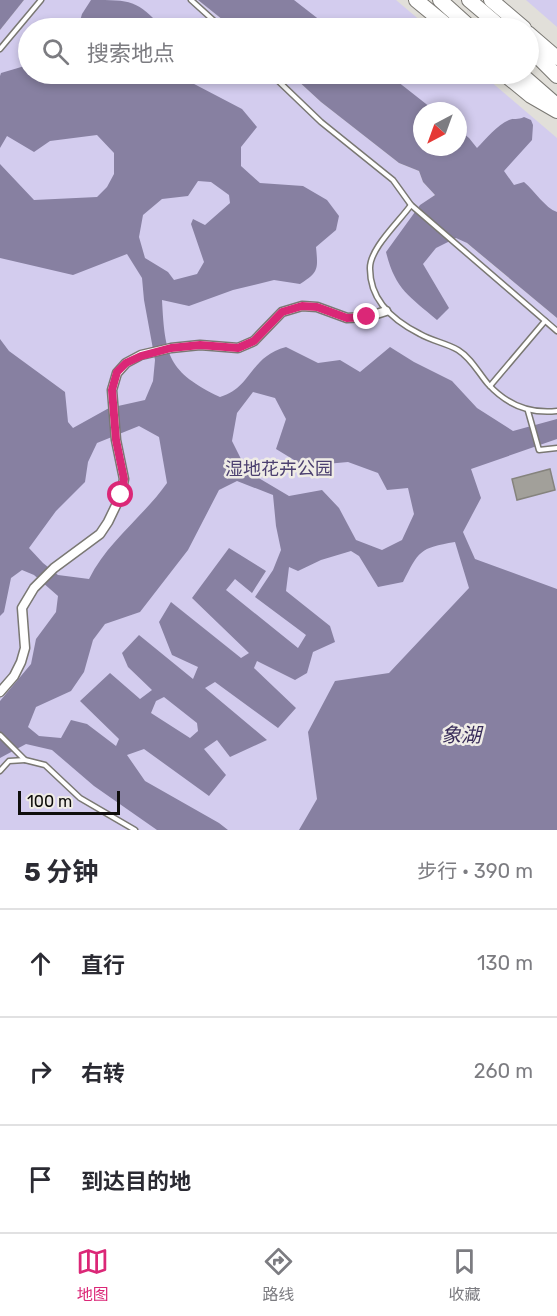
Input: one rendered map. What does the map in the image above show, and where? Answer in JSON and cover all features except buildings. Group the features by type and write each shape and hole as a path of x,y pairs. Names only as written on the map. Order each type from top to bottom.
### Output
{"highway":[{"path":"416,0 438,18"},
{"path":"440,0 460,18"},
{"path":"469,0 490,18"},
{"path":"482,0 500,18"},
{"path":"491,0 512,18"},
{"path":"539,42 557,58"},
{"path":"539,58 557,77"},
{"path":"539,61 557,77"},
{"path":"516,84 531,96 557,111"},
{"path":"533,84 557,105"}],"street":[{"path":"0,692 14,676 21,662 25,648 22,608 34,588 54,568 100,534 121,495 124,479 111,404 117,372 126,363 141,356 171,348 200,345 238,348 254,341 282,312 302,306 317,307 347,318 367,317 386,311"}],"lane":[{"path":"26,18 41,0"},
{"path":"191,0 211,18"},
{"path":"0,50 18,28"},
{"path":"281,84 321,122 393,180 412,207 557,331"},
{"path":"412,207 374,252 369,267 372,287 386,311 420,334 457,350 469,359 490,386 504,398 528,411 557,411"},
{"path":"490,386 545,321"},
{"path":"528,411 537,448 542,451 557,448"},
{"path":"0,735 25,760"},
{"path":"0,771 9,761 25,760 45,765 80,798 135,830"}],"green space":[{"name":"湿地花卉公园","path":"24,0 198,0 220,18 18,18 18,84 301,84 399,163 419,171 423,182 435,195 421,205 557,318 557,830 0,830 0,30"},
{"path":"245,0 396,0 417,18 266,18"},
{"path":"526,0 557,0 557,27"},
{"path":"339,84 494,84 557,138 557,278 420,156 467,156 467,102 413,102 413,150"}],"water":[{"path":"0,0 24,0 0,30"},
{"path":"91,0 116,0 139,7 152,18 81,18"},
{"path":"198,0 294,0 317,18 220,18"},
{"name":"象湖","path":"18,68 18,84 194,84 242,109 257,127 241,147 241,166 260,183 303,186 327,200 339,216 336,230 316,247 317,265 314,273 300,284 274,280 233,290 189,306 162,300 165,335 173,360 189,379 203,388 220,397 231,393 265,358 286,347 318,363 340,360 360,372 390,347 452,381 477,408 513,431 557,419 557,439 471,469 481,498 463,532 475,559 557,589 557,830 299,830 317,799 308,732 335,681 389,673 469,588 455,542 427,549 417,557 403,582 378,587 359,556 351,551 321,560 298,571 289,567 286,591 330,626 335,642 313,652 307,673 295,680 257,661 254,668 296,708 278,728 215,682 205,688 267,740 230,757 217,740 204,749 226,775 209,796 144,749 127,755 145,781 228,830 157,830 94,786 52,750 26,744 0,758 0,701 31,664 36,639 56,612 58,596 34,575 22,570 11,578 4,612 0,616 0,339 9,351 65,392 68,422 73,428 109,408 145,400 153,381 155,360 142,278 127,254 73,275 0,258 0,164 34,200 97,197 107,187 114,174 114,153 97,135 50,141 34,152 7,136 0,148 1,73","holes":["198,181 211,182 229,195 230,203 205,225 193,219 191,224 204,262 197,274 174,280 168,272 145,258 139,237 143,215 162,199 188,196","253,392 275,398 286,419 276,449 304,466 348,462 378,473 387,490 408,488 414,514 402,540 382,550 356,540 339,508 322,490 289,496 247,471 232,441 237,413","139,426 159,437 167,483 106,553 89,579 58,575 29,548 56,511 85,482 88,462 97,443","237,481 273,495 281,550 273,570 255,597 306,635 298,648 226,590 235,579 252,593 266,571 229,548 192,598 249,653 241,658 171,602 159,622 172,655 198,667 193,679 139,635 122,653 128,667 152,690 140,699 110,673 80,701 119,739 116,746 87,724 71,720 61,738 39,736 28,727 36,707 71,691 84,672 93,640 105,624 140,612 188,550 219,490","164,697 197,723 198,731 190,738 151,713 156,701"]},
{"path":"301,84 401,84 424,102 413,102 413,156 467,156 467,136 477,148 505,122 524,117 531,120 532,140 504,171 514,185 524,182 548,207 557,212 557,318 467,243 456,238 436,248 423,264 449,308 437,320 404,291 394,275 386,252 420,205 435,195 423,182 419,171 399,163"}],"route":[{"path":"121,495 124,479 111,404 117,372 126,363 141,356 171,348 200,345 238,348 254,341 282,312 302,306 317,307 347,318 367,317"}]}
